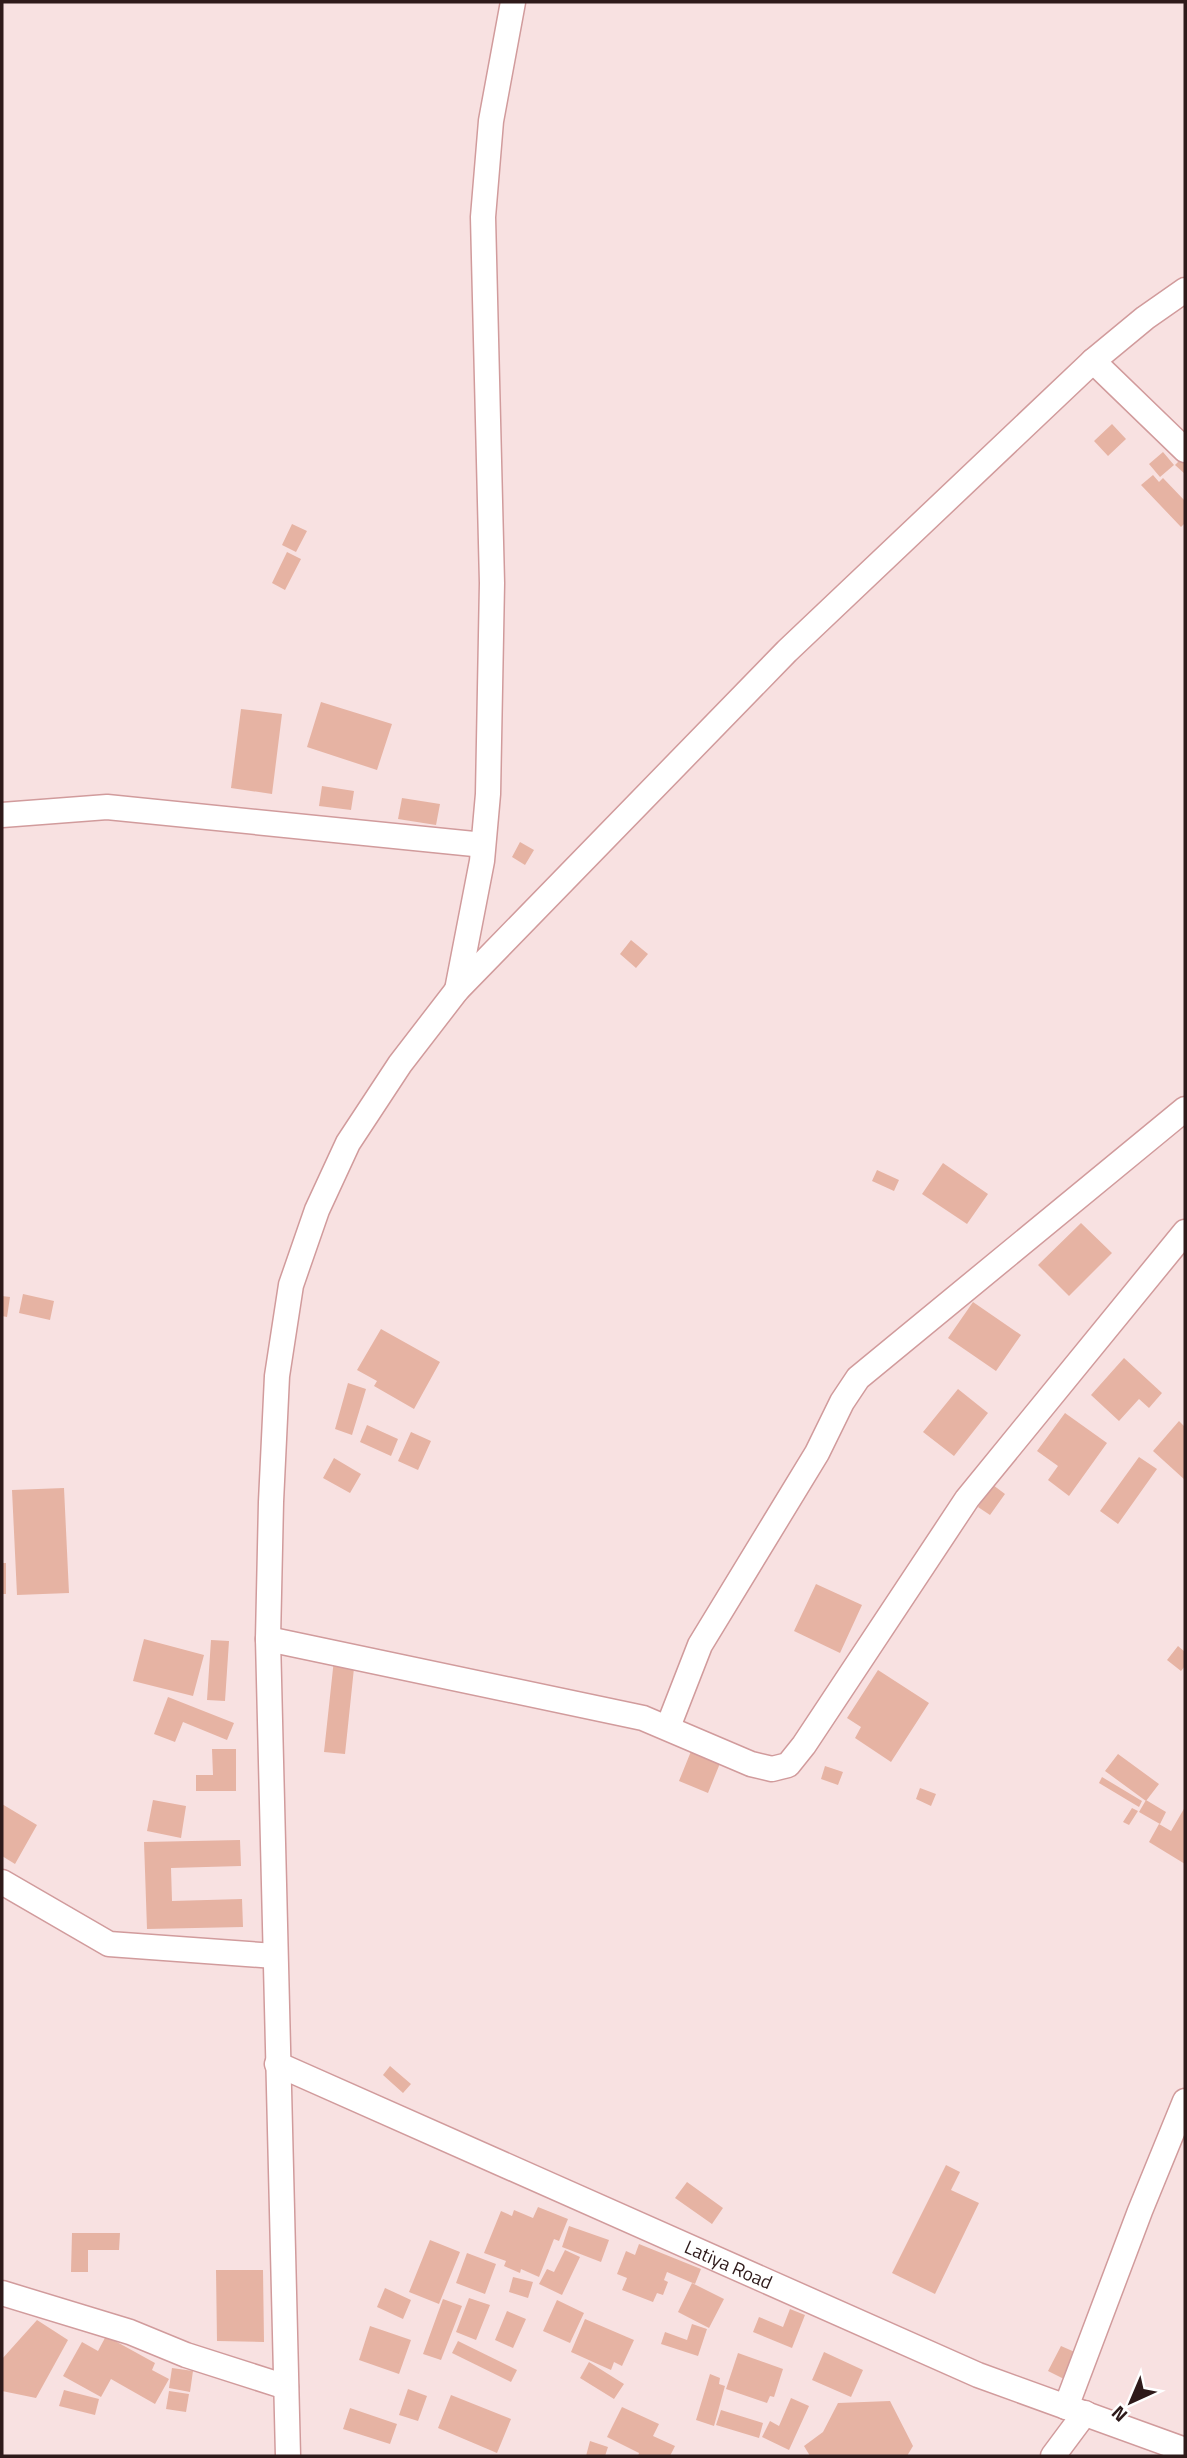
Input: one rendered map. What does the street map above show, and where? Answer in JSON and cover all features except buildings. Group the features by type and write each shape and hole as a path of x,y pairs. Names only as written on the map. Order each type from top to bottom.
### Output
{"street":[{"path":"457,990 482,861 488,794 492,583 483,217 491,121 513,2"},
{"path":"288,2456 268,1639 271,1502 277,1376 291,1285 317,1210 348,1143 400,1064 457,990 787,650 1093,361 1145,318 1185,290"},
{"path":"1093,361 1185,450"},
{"path":"2,815 107,807 474,844"},
{"path":"668,1727 700,1645 817,1453 842,1402 858,1378 1185,1109"},
{"path":"268,1639 643,1718 751,1764 772,1769 788,1765 804,1745 967,1499 1185,1232"},
{"path":"2,1882 109,1944 275,1956"},
{"name":"Latiya Road","path":"277,2064 978,2375 1185,2450"},
{"path":"1052,2456 1076,2410 1140,2211 1185,2101"},
{"path":"2,2293 131,2332 186,2355 286,2387"}]}
